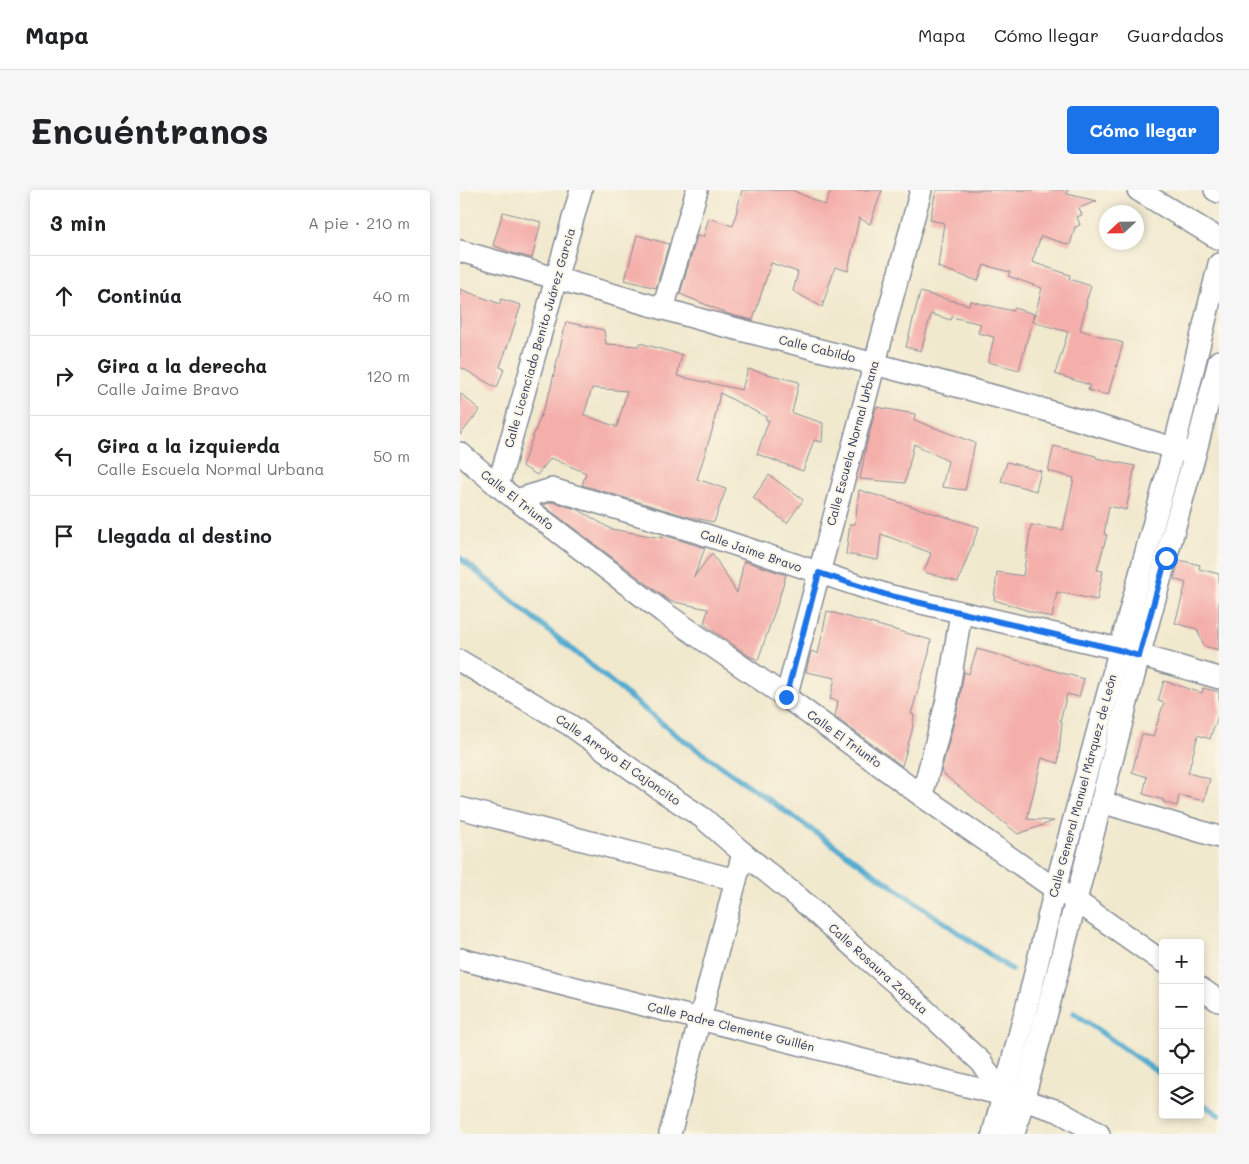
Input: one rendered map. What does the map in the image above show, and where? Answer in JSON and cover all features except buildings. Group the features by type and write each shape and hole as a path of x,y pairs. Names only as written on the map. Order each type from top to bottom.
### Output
{"street":[{"name":"Calle Licenciado Benito Juárez Garcia","path":"498,486 581,190"},
{"path":"662,309 697,190"},
{"name":"Calle Escuela Normal Urbana","path":"786,697 921,190"},
{"path":"1138,190 1219,239"},
{"path":"1215,190 1219,192"},
{"name":"Calle Cabildo","path":"460,251 713,323 1035,407 1195,454"},
{"name":"Calle General Manuel Márquez de León","path":"1014,1134 1047,1014 1101,802 1129,653 1174,448 1219,264"},
{"name":"Calle General Manuel Márquez de León","path":"993,1134 1030,994 1055,889 1129,653 1195,454 1219,361"},
{"name":"Calle El Triunfo","path":"460,453 498,486 663,612 786,697 922,796 1159,959"},
{"name":"Calle Jaime Bravo","path":"516,500 552,489 703,534 887,595 1129,653 1219,678"},
{"path":"922,796 946,700 962,613"},
{"name":"Calle Arroyo El Cajoncito","path":"460,663 570,724 662,791 703,818 743,853"},
{"path":"1101,802 1219,837"},
{"path":"460,808 736,880"},
{"path":"670,1134 743,853"},
{"name":"Calle Rosaura Zapata","path":"743,853 799,898 907,993 982,1063 1002,1095"},
{"name":"Calle Padre Clemente Guillén","path":"460,959 1023,1100"},
{"path":"1204,991 1219,1001"},
{"path":"1023,1100 1058,1111 1100,1134"}],"waterway":[{"path":"460,558 675,734 1012,970"},
{"path":"1074,1013 1160,1074"},
{"path":"1204,1105 1219,1115"}],"route":[{"path":"786,697 819,573 887,595 1139,656 1166,558"}]}
